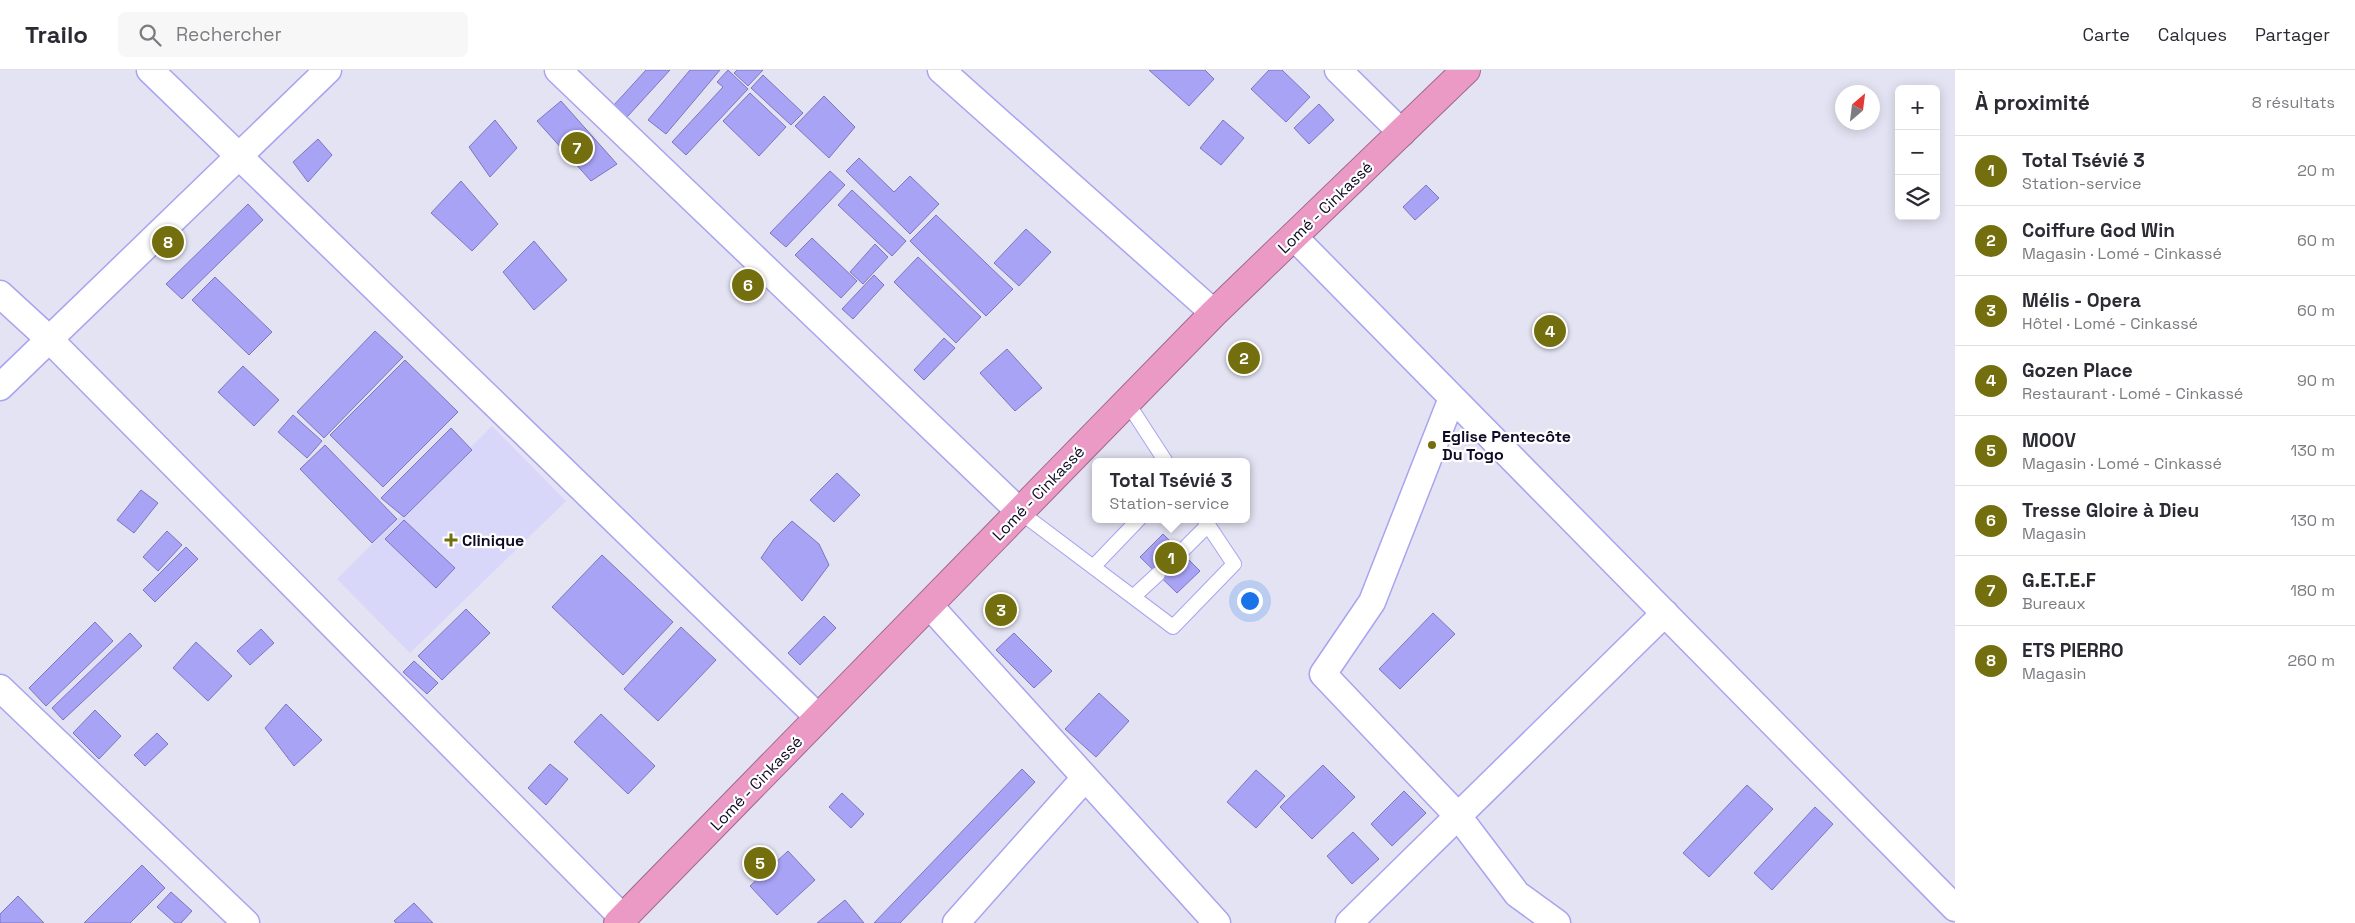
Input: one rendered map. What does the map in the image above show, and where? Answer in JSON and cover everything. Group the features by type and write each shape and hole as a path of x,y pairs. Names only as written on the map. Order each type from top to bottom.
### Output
{"highway":[{"name":"Lomé - Cinkassé","path":"621,920 1214,313 1466,70"}],"street":[{"path":"150,70 819,718"},
{"path":"0,387 328,70"},
{"path":"558,70 1020,512"},
{"path":"941,70 1214,313"},
{"path":"1338,70 1402,133"},
{"path":"1294,237 1955,908"},
{"path":"0,294 49,339 621,920"},
{"path":"1452,398 1372,602 1323,674 1458,816 1517,894 1557,923"},
{"path":"929,605 1217,923"},
{"path":"1349,923 1665,613"},
{"path":"0,688 246,923"},
{"path":"956,923 1085,778"},
{"path":"1924,876 1955,887"}],"lane":[{"path":"1127,402 1163,458"},
{"path":"1020,512 1172,627 1234,564 1207,523"},
{"path":"1093,567 1136,523"},
{"path":"1181,552 1205,523"},
{"path":"1133,597 1158,574"}],"shaded area":[{"name":"Clinique","path":"492,426 566,501 410,653 337,579"}],"building":[{"path":"646,70 670,70 627,117 613,106"},
{"path":"690,70 720,70 666,134 648,120"},
{"path":"728,70 748,89 686,155 672,142 723,87 717,82"},
{"path":"737,70 763,70 748,86 734,73"},
{"path":"1149,70 1205,70 1214,79 1189,106"},
{"path":"1269,70 1282,70 1310,97 1286,122 1251,89"},
{"path":"763,75 803,113 791,125 751,88"},
{"path":"750,93 786,127 759,156 723,121"},
{"path":"824,96 855,127 829,158 795,126"},
{"path":"561,101 617,164 591,181 537,121"},
{"path":"1319,104 1334,120 1309,144 1294,128"},
{"path":"495,120 517,148 490,177 469,147"},
{"path":"1223,120 1244,138 1221,165 1200,148"},
{"path":"318,139 332,155 308,182 293,162"},
{"path":"859,158 894,192 910,176 939,204 910,234 846,171"},
{"path":"830,171 845,185 786,247 770,233"},
{"path":"461,181 498,224 472,251 431,213"},
{"path":"1426,185 1439,198 1415,220 1403,207"},
{"path":"852,190 906,241 892,256 838,205"},
{"path":"248,204 263,220 182,299 166,284"},
{"path":"936,215 1013,289 986,316 910,241"},
{"path":"1026,229 1051,252 1019,286 994,263"},
{"path":"812,238 857,281 841,298 795,255"},
{"path":"534,241 567,280 534,310 503,272"},
{"path":"875,244 888,257 863,284 850,272"},
{"path":"918,257 981,317 956,343 894,282"},
{"path":"874,275 884,285 853,319 842,309"},
{"path":"215,277 272,332 249,355 192,300"},
{"path":"375,331 403,357 324,438 297,412"},
{"path":"944,338 955,348 924,380 914,370"},
{"path":"1007,349 1042,388 1015,411 980,373"},
{"path":"405,360 458,412 383,487 330,435"},
{"path":"243,366 279,400 254,426 218,392"},
{"path":"293,415 322,441 307,458 278,432"},
{"path":"451,428 472,450 404,517 381,498"},
{"path":"325,445 397,519 372,543 300,469"},
{"path":"837,473 860,495 834,522 810,500"},
{"path":"141,490 158,503 134,533 117,520"},
{"path":"404,520 455,568 436,588 385,539"},
{"path":"792,521 819,544 829,565 802,601 761,558 774,539"},
{"path":"167,531 182,545 158,571 143,557"},
{"path":"1163,534 1200,571 1177,593 1140,557"},
{"path":"186,547 198,559 155,602 143,590"},
{"path":"602,555 673,622 623,675 552,607"},
{"path":"466,609 490,633 442,680 418,656"},
{"path":"1433,613 1455,634 1400,689 1379,669"},
{"path":"824,616 836,628 800,665 788,653"},
{"path":"95,622 113,641 46,706 29,688"},
{"path":"681,627 716,660 658,721 624,689"},
{"path":"261,629 274,643 250,665 237,651"},
{"path":"130,633 142,646 63,720 52,708"},
{"path":"1014,633 1052,671 1034,688 996,650"},
{"path":"196,642 232,676 208,701 173,668"},
{"path":"414,661 438,683 427,694 403,672"},
{"path":"1099,693 1129,721 1096,757 1065,729"},
{"path":"286,704 322,740 294,766 265,728"},
{"path":"95,710 121,736 99,759 73,733"},
{"path":"601,714 655,766 628,794 574,742"},
{"path":"157,733 168,744 145,766 134,755"},
{"path":"550,764 568,779 546,805 528,788"},
{"path":"1323,765 1355,797 1312,839 1280,807"},
{"path":"1022,769 1035,782 900,923 874,923"},
{"path":"1256,770 1285,796 1256,828 1227,802"},
{"path":"1747,785 1773,809 1709,877 1683,853"},
{"path":"1404,791 1426,813 1392,846 1371,824"},
{"path":"842,793 864,814 851,828 829,807"},
{"path":"1815,807 1833,824 1772,890 1754,873"},
{"path":"1353,832 1379,859 1352,884 1327,856"},
{"path":"788,851 815,880 777,915 750,886"},
{"path":"142,865 165,888 130,923 84,923"},
{"path":"171,892 192,911 181,923 175,923 157,907"},
{"path":"18,896 44,923 0,923 0,914"},
{"path":"845,900 864,923 817,923"},
{"path":"414,903 433,923 396,923 394,921"}],"place":[{"name":"G.E.T.E.F","path":"577,148"},
{"name":"ETS PIERRO","path":"168,242"},
{"name":"Tresse Gloire à Dieu","path":"748,285"},
{"name":"Gozen Place","path":"1550,331"},
{"name":"Coiffure God Win","path":"1244,358"},
{"name":"Eglise Pentecôte Du Togo","path":"1432,445"},
{"name":"Clinique","path":"451,540"},
{"name":"Total Tsévié 3","path":"1171,558"},
{"name":"Mélis - Opera","path":"1001,610"},
{"name":"MOOV","path":"760,863"}]}
